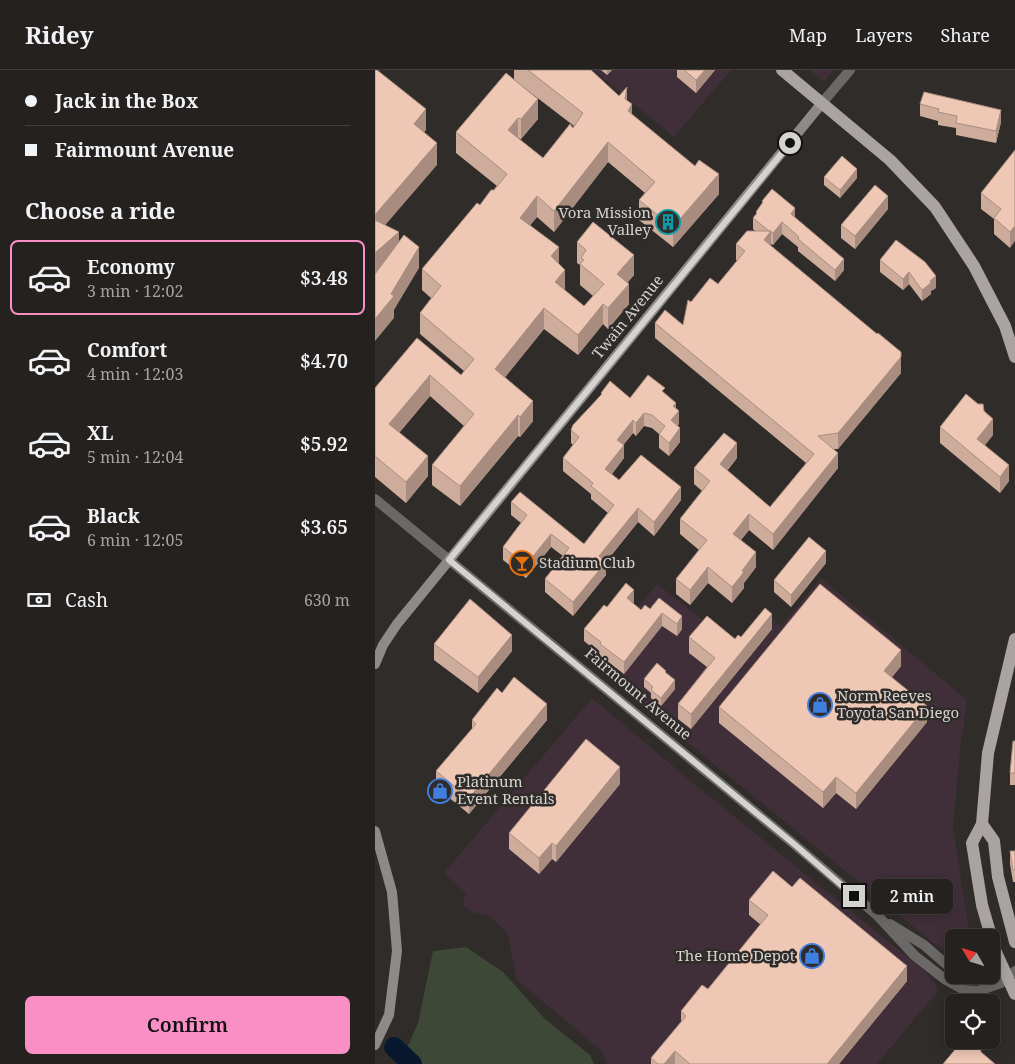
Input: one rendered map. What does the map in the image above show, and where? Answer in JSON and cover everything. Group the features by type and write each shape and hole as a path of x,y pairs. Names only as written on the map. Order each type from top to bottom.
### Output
{"main road":[{"path":"782,70 890,160 935,207 975,266 1005,326 1015,357"},
{"name":"Twain Avenue","path":"375,664 383,645 397,624 822,103"},
{"path":"1015,639 988,753 982,824 972,843 984,911 997,956 1011,975 1015,994"},
{"path":"982,824 994,841 998,877 1015,942"},
{"path":"375,830 392,892 397,951 389,1015 375,1045"}],"street":[{"name":"Twain Avenue","path":"822,103 850,70"},
{"name":"Fairmount Avenue","path":"375,499 794,844 878,916 915,956 946,980 964,990 978,991 995,986 1011,975"},
{"name":"Fairmount Avenue","path":"878,916 924,945 945,963"}],"shaded area":[{"path":"593,70 731,70 674,137"},
{"path":"810,70 834,70 824,82"},
{"path":"821,578 967,700 953,827 969,929 945,929 945,950 941,949 591,664 657,584 735,645 763,611 781,626"},
{"path":"592,698 698,787 926,972 936,985 937,992 877,1064 607,1064 603,1052 517,980 507,932 489,916 472,912 462,905 466,894 444,873"}],"green space":[{"path":"466,947 503,972 545,1019 590,1055 594,1064 400,1064 418,1023 433,951"}],"building":[{"path":"375,70 426,109 414,124 437,143 375,215"},
{"path":"528,70 591,70 619,96 627,87 625,99 632,104 628,111 695,166 699,160 719,174 673,227 639,200 655,182 608,142 554,211 537,196 520,218 559,247 551,256 565,270 555,282 584,306 604,284 580,264 584,260 581,258 586,250 577,242 593,222 634,255 617,274 629,284 608,308 603,304 578,335 544,308 495,369 533,401 520,417 518,415 460,486 432,465 474,414 430,375 389,424 428,456 406,482 375,456 375,388 417,338 461,375 474,359 420,313 441,286 422,269 477,203 480,205 491,190 494,190 507,174 456,132 506,73 538,99 521,119 518,118 508,130 543,158 570,124 573,128 583,113"},
{"path":"684,70 705,70 696,80"},
{"path":"924,92 1001,110 996,131 956,123 957,116 938,112 939,109 920,104"},
{"path":"1015,150 1015,226 1010,232 994,218 1001,209 981,193"},
{"path":"842,156 857,169 840,190 824,177"},
{"path":"875,185 888,196 855,236 841,225"},
{"path":"772,189 795,208 791,214 844,259 835,270 798,239 799,237 782,222 771,233 771,231 753,218 762,201"},
{"path":"375,220 399,232 375,253"},
{"path":"747,231 771,231 764,240 901,352 901,357 838,433 818,436 838,453 773,534 749,514 733,534 756,552 732,587 708,567 690,590 676,579 707,540 680,519 710,481 694,468 724,433 737,443 720,464 770,507 814,454 655,323 665,310 683,325 688,300 691,302 710,278 718,284 745,251 736,244"},
{"path":"404,235 419,247 391,294 394,296 375,319 375,274"},
{"path":"896,240 925,262 936,276 922,290 909,272 903,279 880,260"},
{"path":"648,375 665,388 662,391 676,403 673,406 679,411 671,420 680,428 669,443 659,434 665,426 652,415 644,413 636,423 633,420 617,440 624,445 605,469 619,480 641,455 681,487 654,522 638,508 599,556 606,562 573,602 545,579 569,548 551,534 526,565 503,547 527,515 511,502 520,492 584,544 614,505 591,486 593,483 563,458 579,437 571,430 573,425 602,394 610,381 630,398"},
{"path":"966,394 978,404 983,404 984,411 993,419 977,439 1009,465 1000,477 940,427"},
{"path":"809,537 826,551 791,595 774,580"},
{"path":"626,583 634,590 627,598 641,610 645,605 650,609 659,598 682,616 677,624 662,613 624,662 584,629 604,605 607,607"},
{"name":"Norm Reeves Toyota San Diego","path":"820,584 901,650 884,671 927,706 856,793 836,777 823,792 719,707"},
{"path":"470,599 512,635 478,677 434,644"},
{"path":"765,608 772,614 691,714 678,704 715,658 689,637 707,616 735,639 738,635 741,637"},
{"path":"657,663 675,680 661,698 651,690 653,687 644,679"},
{"path":"514,677 547,704 469,798 436,771 476,724 472,720 497,688 502,693"},
{"path":"586,739 620,767 556,846 552,843 539,858 509,833"},
{"path":"1013,741 1015,741 1015,773 1010,773"},
{"path":"1010,851 1015,851 1015,870 1013,870"},
{"name":"The Home Depot","path":"773,871 792,887 800,878 907,966 827,1064 690,1064 675,1051 664,1064 658,1064 651,1058 686,1016 681,1011 702,985 708,989 768,915 749,900"},
{"path":"956,1049 981,1049 981,1052 995,1064 943,1064"}],"waterway":[{"path":"394,1047 412,1064"}],"place":[{"name":"Vora Mission Valley","path":"668,222"},
{"name":"Stadium Club","path":"522,563"},
{"name":"Norm Reeves Toyota San Diego","path":"820,705"},
{"name":"Platinum Event Rentals","path":"440,791"},
{"name":"The Home Depot","path":"812,956"}],"route":[{"path":"790,143 449,560 794,844 854,896"}]}
